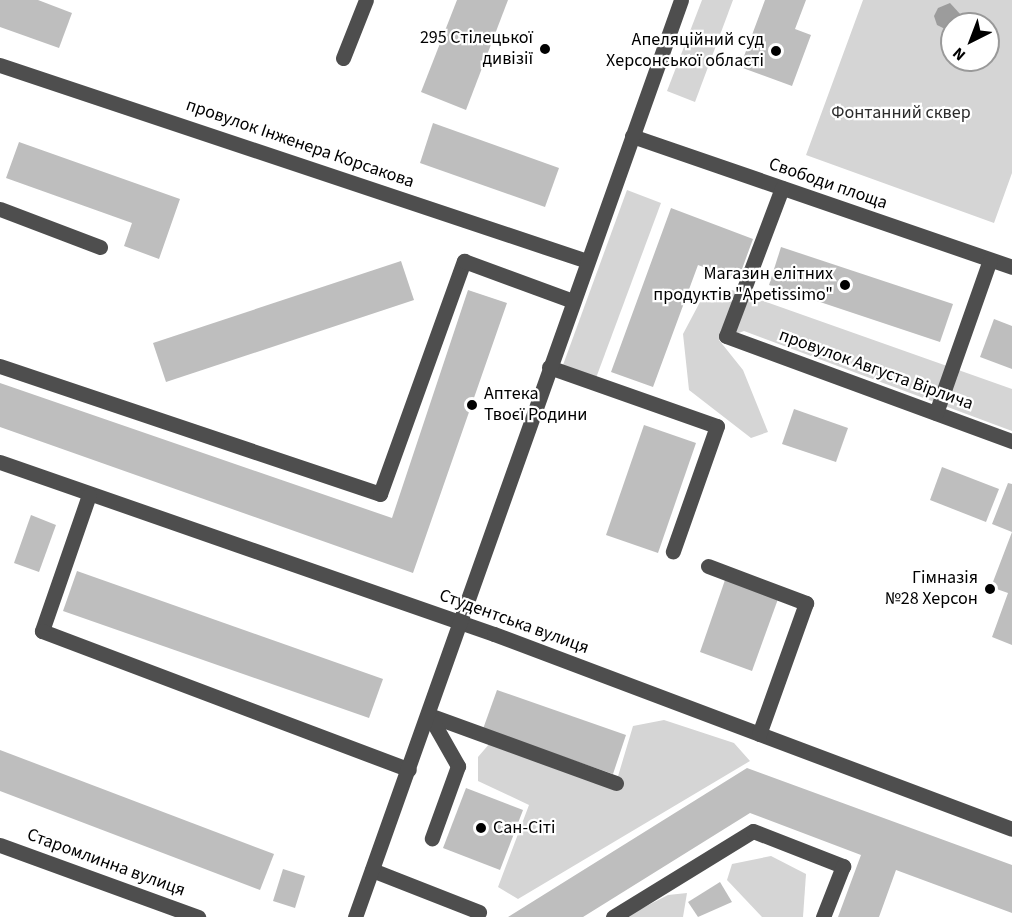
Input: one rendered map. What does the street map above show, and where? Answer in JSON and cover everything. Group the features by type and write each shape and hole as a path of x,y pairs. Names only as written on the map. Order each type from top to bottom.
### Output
{"street":[{"path":"343,58 366,0"},
{"path":"355,917 429,716 549,367 681,0"},
{"name":"провулок Інженера Корсакова","path":"0,65 587,261"},
{"name":"Свободи площа","path":"632,136 1012,267"},
{"name":"провулок Августа Вірлича","path":"782,188 726,336 1012,441"},
{"path":"0,209 100,247"},
{"path":"936,413 990,260"},
{"path":"0,366 380,494 464,261 573,301"},
{"path":"549,367 717,426 673,552"},
{"name":"Студентська вулиця","path":"0,462 460,623 1012,829"},
{"path":"89,495 42,631 409,770"},
{"path":"708,566 806,603 759,734"},
{"path":"429,716 616,783"},
{"path":"429,716 458,766 432,838"},
{"path":"613,917 753,831 843,866 823,917"},
{"name":"Старомлинна вулиця","path":"0,845 198,917"},
{"path":"372,870 479,912"}],"green space":[{"path":"702,0 733,0 695,102 667,91"},
{"name":"Фонтанний сквер","path":"863,0 1012,0 1012,173 994,223 806,155"},
{"path":"627,190 661,203 596,378 563,365"},
{"path":"732,290 1012,389 1012,431 744,331 719,340 743,370 768,432 751,438 689,390 683,334 700,302"},
{"path":"664,720 734,743 750,761 518,899 498,887 529,805 478,781 478,757 490,743 616,783 633,726"},
{"path":"771,856 806,874 803,917 762,917 727,880 732,864"},
{"path":"687,893 683,917 625,917 668,895"}],"shaded area":[{"path":"950,3 958,12 940,12 940,26 937,25 934,16 938,8"}],"building":[{"path":"0,0 38,0 72,13 59,48 0,27"},
{"path":"457,0 508,0 466,110 421,92"},
{"name":"Апеляційний суд Херсонської області","path":"765,0 806,0 795,29 811,35 792,86 740,67"},
{"path":"433,123 559,168 545,207 420,163"},
{"path":"19,142 180,199 159,259 124,246 132,223 6,178"},
{"path":"671,208 753,239 738,280 698,265 653,387 611,372"},
{"path":"781,247 953,304 940,342 769,285"},
{"path":"401,261 414,300 166,382 153,343"},
{"path":"468,290 507,303 413,573 0,427 0,383 392,518"},
{"path":"994,319 1012,326 1012,369 980,357"},
{"path":"794,409 848,428 836,462 782,444"},
{"path":"644,425 696,443 658,553 606,535"},
{"path":"942,467 999,489 986,522 930,500"},
{"path":"1008,483 1012,484 1012,532 992,524"},
{"path":"31,515 56,525 39,572 14,563"},
{"path":"1012,532 1012,645 992,637 1008,593 991,587"},
{"path":"77,571 383,679 369,718 63,611"},
{"path":"725,580 778,599 752,671 700,652"},
{"path":"497,690 626,735 613,774 483,729"},
{"path":"0,750 274,854 260,890 0,791"},
{"path":"747,768 1012,865 1012,913 896,870 879,917 838,917 861,855 750,813 583,917 508,917"},
{"path":"466,788 523,810 500,870 443,848"},
{"path":"283,869 305,876 295,908 273,901"},
{"path":"720,882 732,902 698,917 688,902"}],"place":[{"name":"295 Стілецької дивізії","path":"545,49"},
{"name":"Апеляційний суд Херсонської області","path":"776,51"},
{"name":"Магазин елітних продуктів \"Apetissimo\"","path":"845,285"},
{"name":"Аптека Твоєї Родини","path":"472,405"},
{"name":"Гімназія №28 Херсон","path":"990,589"},
{"name":"Сан-Сіті","path":"481,828"}]}
